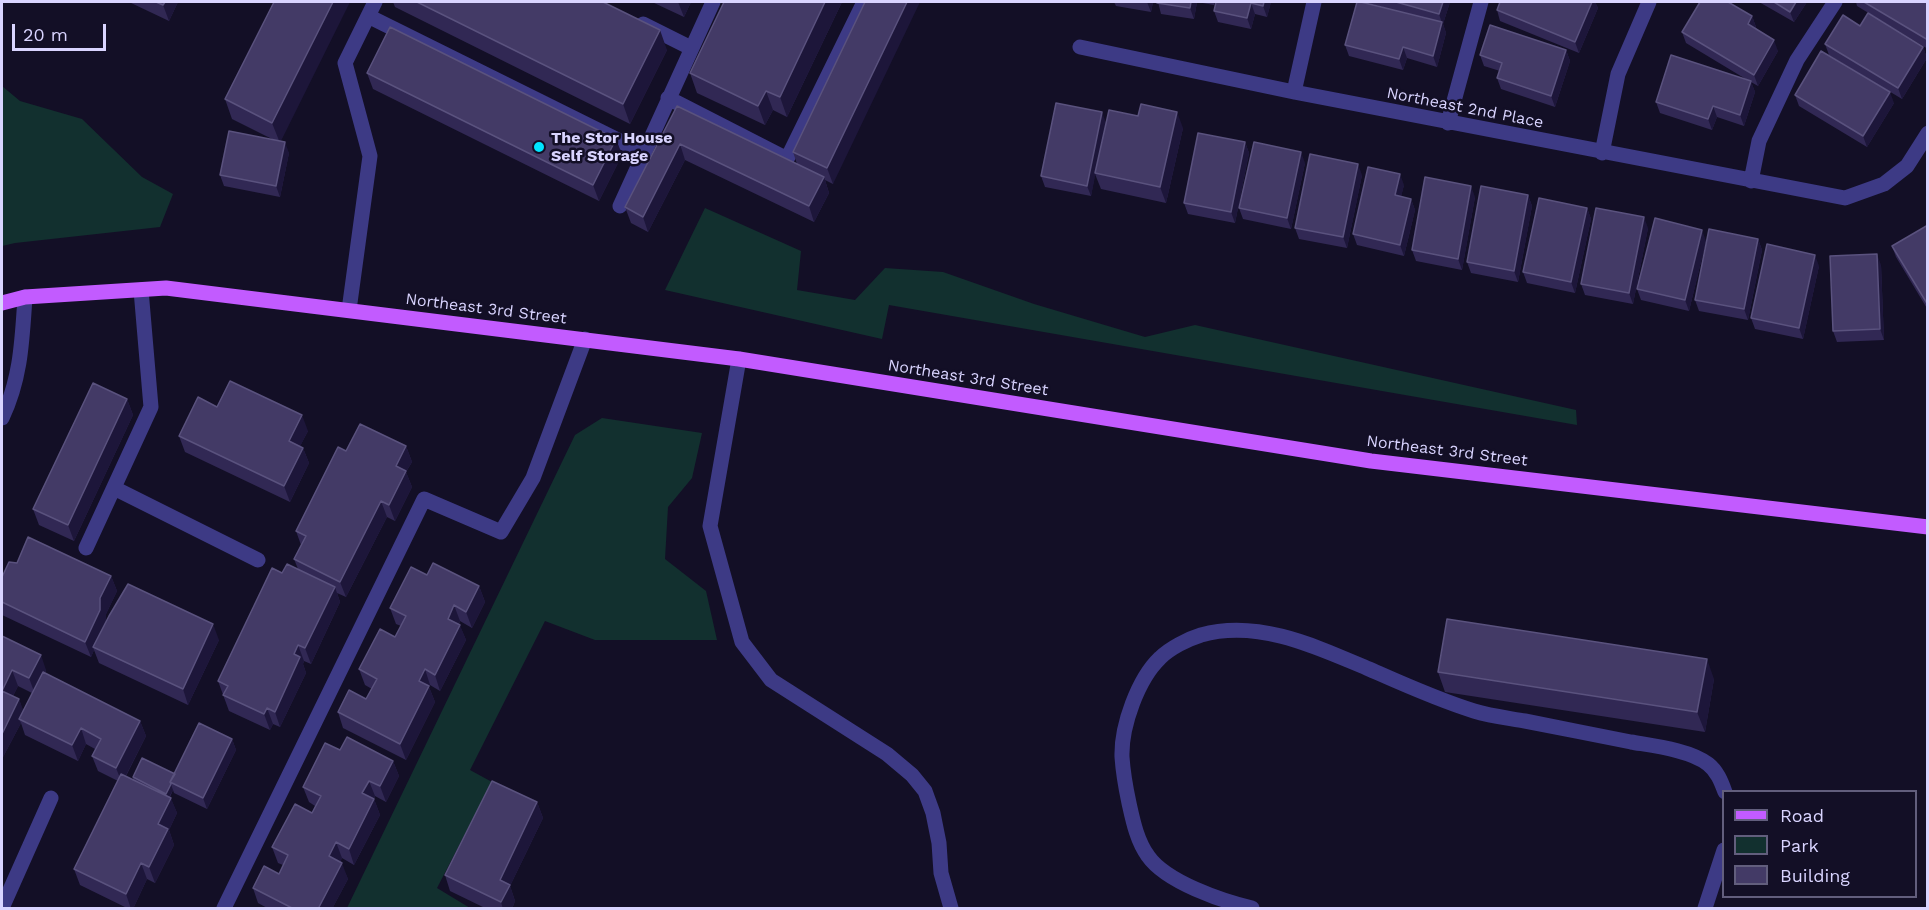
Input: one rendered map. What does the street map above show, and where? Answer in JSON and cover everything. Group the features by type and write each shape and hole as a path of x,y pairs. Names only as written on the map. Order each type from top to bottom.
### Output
{"main road":[{"name":"Northeast 3rd Street","path":"2,303 25,297 166,288 739,359 1371,461 1928,526"}],"street":[{"path":"349,310 370,156 345,63 375,2"},
{"path":"620,206 713,2"},
{"path":"668,98 787,159 864,2"},
{"path":"1294,92 1314,2"},
{"path":"1448,123 1481,2"},
{"path":"1602,153 1618,74 1649,2"},
{"path":"1751,181 1759,141 1797,60 1835,2"},
{"path":"368,16 644,153"},
{"path":"629,17 691,48"},
{"name":"Northeast 2nd Place","path":"1080,46 1448,123 1845,198 1884,184 1907,166 1928,133"},
{"path":"86,548 151,407 141,290"},
{"path":"2,418 12,396 21,358 25,297"},
{"path":"224,909 424,499 501,532 533,477 585,339"},
{"path":"739,359 710,526 742,642 771,680 887,754 912,775 925,791 933,813 939,843 941,873 951,909"},
{"path":"114,488 258,560"},
{"path":"1252,909 1197,891 1171,876 1149,857 1135,830 1128,797 1122,756 1123,745 1126,723 1142,682 1160,657 1184,642 1202,635 1245,630 1282,636 1321,649 1476,712 1696,757 1709,765 1719,776 1724,790"},
{"path":"2,909 51,798"},
{"path":"1705,909 1722,856"}],"green space":[{"path":"2,86 20,101 82,119 142,177 173,194 160,227 2,246"},
{"path":"705,208 801,251 797,290 855,300 885,268 943,272 1034,304 1145,337 1195,325 1576,410 1577,425 889,305 882,339 665,290"},
{"path":"602,418 702,433 692,478 668,507 665,559 706,591 717,640 595,640 545,621 470,770 492,782 437,888 470,908 347,908 575,435"}],"building":[{"path":"274,2 333,2 272,123 225,99"},
{"path":"417,2 603,2 660,30 623,104"},
{"path":"724,2 825,2 780,97 766,91 758,106 690,73"},
{"path":"865,2 907,2 827,168 793,152"},
{"path":"1158,2 1191,2 1190,8"},
{"path":"1216,2 1264,2 1263,6 1251,3 1247,18 1214,11"},
{"path":"1357,2 1442,22 1433,56 1403,47 1399,59 1345,45"},
{"path":"1396,2 1443,2 1439,14"},
{"path":"1500,2 1592,2 1575,42 1497,10"},
{"path":"1700,2 1728,2 1752,16 1748,24 1774,40 1754,75 1682,32"},
{"path":"1774,2 1796,2 1790,12"},
{"path":"1864,2 1928,2 1928,40"},
{"path":"1868,13 1923,47 1898,88 1825,44 1843,15 1860,26"},
{"path":"1490,25 1566,50 1551,96 1497,78 1502,63 1480,55"},
{"path":"390,27 616,139 593,185 367,73"},
{"path":"1821,51 1890,92 1863,136 1795,95"},
{"path":"1671,55 1751,81 1740,115 1713,106 1708,119 1656,102"},
{"path":"1056,103 1102,112 1087,186 1041,176"},
{"path":"1141,104 1177,112 1160,187 1095,173 1109,110 1138,116"},
{"path":"677,106 824,177 809,206 680,144 643,217 625,207"},
{"path":"229,131 285,142 276,186 220,175"},
{"path":"1198,133 1245,142 1231,212 1184,203"},
{"path":"1254,142 1301,152 1287,218 1239,208"},
{"path":"1310,154 1358,164 1343,237 1295,228"},
{"path":"1368,167 1400,174 1395,195 1411,199 1400,245 1353,234"},
{"path":"1425,177 1471,186 1458,259 1412,250"},
{"path":"1481,186 1528,195 1514,271 1467,262"},
{"path":"1539,198 1587,208 1571,282 1523,272"},
{"path":"1596,208 1644,217 1629,293 1581,284"},
{"path":"1655,218 1702,230 1685,300 1637,289"},
{"path":"1928,225 1928,305 1892,246"},
{"path":"1709,229 1758,239 1744,309 1695,300"},
{"path":"1767,244 1815,255 1799,328 1751,318"},
{"path":"1877,254 1880,329 1833,331 1830,256"},
{"path":"230,381 302,415 289,441 303,448 284,486 179,436 198,397 217,407"},
{"path":"93,383 127,399 68,525 33,509"},
{"path":"360,424 406,446 396,466 406,471 389,505 381,501 340,582 294,559 306,536 296,531 338,447 346,451"},
{"path":"28,537 111,576 100,598 100,610 85,642 2,602 2,577 9,562 17,563"},
{"path":"433,563 479,586 466,612 454,605 448,619 460,625 435,675 425,669 419,681 429,686 400,744 338,712 349,690 366,699 377,679 359,669 380,629 395,637 406,616 390,608 411,567 427,575"},
{"path":"287,564 335,587 305,648 298,645 294,654 300,657 275,712 267,708 264,714 223,695 228,686 218,681 272,568 282,573"},
{"path":"128,584 213,624 183,689 93,647"},
{"path":"1447,619 1707,659 1697,712 1438,672"},
{"path":"2,636 41,655 29,678 12,670 2,691"},
{"path":"43,672 140,721 116,768 92,756 101,739 81,728 72,745 19,719"},
{"path":"2,691 19,699 2,734"},
{"path":"199,723 232,739 203,798 170,782"},
{"path":"347,737 393,761 380,786 369,781 362,793 374,799 349,849 336,842 329,856 342,863 318,909 294,909 253,888 264,866 279,874 288,855 272,847 295,804 312,813 321,796 303,787 325,743 340,750"},
{"path":"142,758 175,774 166,794 133,777"},
{"path":"121,774 171,798 158,824 168,829 149,867 141,863 126,894 74,869"},
{"path":"492,781 537,802 500,880 510,885 501,902 445,875"}],"place":[{"name":"The Stor House Self Storage","path":"539,147"}]}
